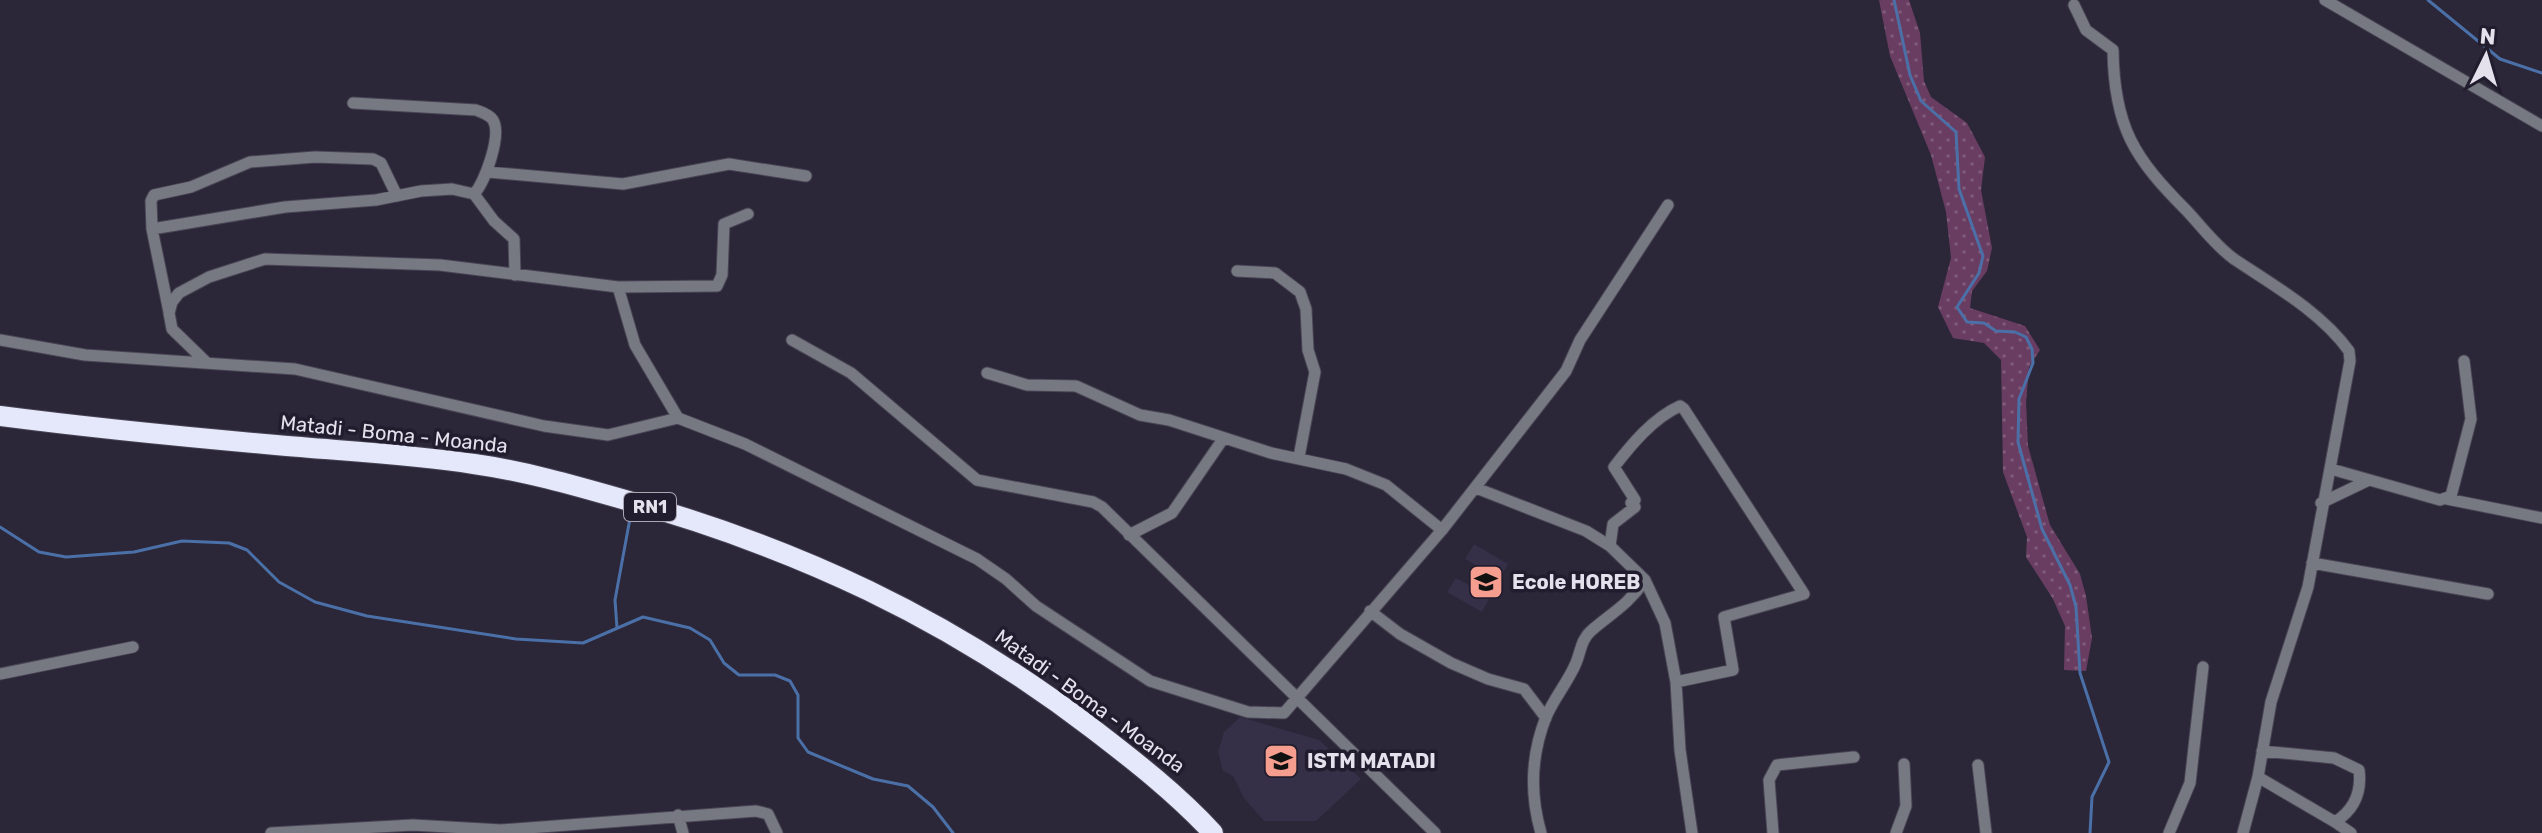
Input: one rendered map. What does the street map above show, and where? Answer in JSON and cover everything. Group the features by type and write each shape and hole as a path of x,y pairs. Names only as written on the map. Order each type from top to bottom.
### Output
{"highway":[{"name":"Matadi - Boma - Moanda","path":"0,416 474,464 604,494 758,541 826,568 909,608 991,657 1181,798 1213,833"}],"street":[{"path":"2325,0 2542,126"},
{"path":"2074,5 2086,30 2113,50 2114,97 2121,118 2161,188 2218,246 2302,306 2349,351 2350,361 2312,563 2298,623 2271,702 2258,777 2243,833"},
{"path":"353,103 476,110 487,115 495,129 488,172 483,185 474,194"},
{"path":"207,363 172,329 152,229 151,201 154,195 191,187 250,162 315,157 373,159 381,163 397,196"},
{"path":"488,172 623,184 729,164 806,176"},
{"path":"152,229 285,207 452,189 474,194 494,221 514,239 515,275"},
{"path":"0,340 85,355 295,369 584,432 625,433 678,418 745,444 977,559 1006,579 1036,606 1150,681 1248,712 1284,713 1299,700 1370,611 1442,530 1566,371 1580,340 1668,205"},
{"path":"169,313 179,293 209,277 249,262 283,257 440,265 618,287 717,286 722,275 724,224 748,214"},
{"path":"1237,271 1275,273 1300,292 1306,309 1308,350 1315,372 1299,457"},
{"path":"618,287 635,345 678,418"},
{"path":"792,340 833,360 864,382 968,474 989,483 1093,502 1132,533 1129,535"},
{"path":"2447,499 2454,487 2471,419 2464,361"},
{"path":"987,373 1027,385 1076,386 1127,411 1169,420 1223,439 1346,469 1386,485 1442,530"},
{"path":"1610,546 1613,524 1635,507 1631,503 1635,500 1614,467 1622,454 1649,429 1675,408 1684,409 1804,594 1724,617 1733,670 1676,682"},
{"path":"1129,535 1172,513 1223,439"},
{"path":"2331,469 2447,499 2542,518"},
{"path":"2321,503 2369,480"},
{"path":"1476,488 1586,531 1610,546 1645,580 1665,623 1676,682 1680,750 1692,833"},
{"path":"1129,535 1435,833"},
{"path":"2312,563 2488,594"},
{"path":"1541,833 1533,800 1536,752 1546,718 1576,663 1583,641 1591,631 1624,608 1645,580"},
{"path":"1370,611 1400,634 1451,663 1488,679 1524,689 1546,718"},
{"path":"0,674 133,647"},
{"path":"2169,833 2190,783 2203,667"},
{"path":"2262,751 2334,758 2359,770 2360,780 2354,805 2335,822"},
{"path":"1773,833 1769,780 1777,765 1854,757"},
{"path":"1896,833 1906,806 1904,764"},
{"path":"1978,765 1986,833"},
{"path":"2258,777 2351,833"},
{"path":"271,833 413,825 501,832 678,815 762,811 768,814 777,833"},
{"path":"678,815 683,833"}],"shaded area":[{"path":"1879,0 1909,0 1920,33 1924,81 1931,97 1967,123 1985,157 1981,190 1992,248 1987,271 1972,291 1970,308 2025,326 2040,350 2029,367 2026,403 2028,446 2050,525 2080,574 2086,596 2092,638 2086,671 2064,670 2065,626 2053,599 2026,557 2027,537 2003,472 2001,360 1984,343 1953,338 1938,307 1951,258 1946,212 1931,155 1890,56"},
{"name":"Ecole HOREB","path":"1474,544 1508,564 1482,612 1447,592 1456,578 1471,586 1481,568 1465,559"},
{"name":"ISTM MATADI","path":"1240,717 1319,740 1361,779 1316,821 1264,821 1244,798 1233,776 1223,771 1218,752 1224,732"}],"waterway":[{"path":"1894,0 1910,75 1921,101 1956,132 1959,189 1983,256 1979,273 1957,307 1967,322 1984,323 1996,331 2015,332 2026,337 2032,349 2033,363 2019,399 2018,442 2042,529 2070,585 2076,607 2080,673 2109,762 2092,797 2090,833"},
{"path":"2428,0 2500,59 2542,73"},
{"path":"617,628 615,600 631,513"},
{"path":"0,527 39,552 66,557 134,552 182,541 229,543 247,550 279,582 315,602 367,616 516,639 583,643 643,617 690,628 710,640 724,663 739,675 775,675 790,681 798,695 798,738 808,752 873,779 908,786 933,807 953,833"}],"place":[{"name":"Ecole HOREB","path":"1486,582"},
{"name":"ISTM MATADI","path":"1281,761"}]}
